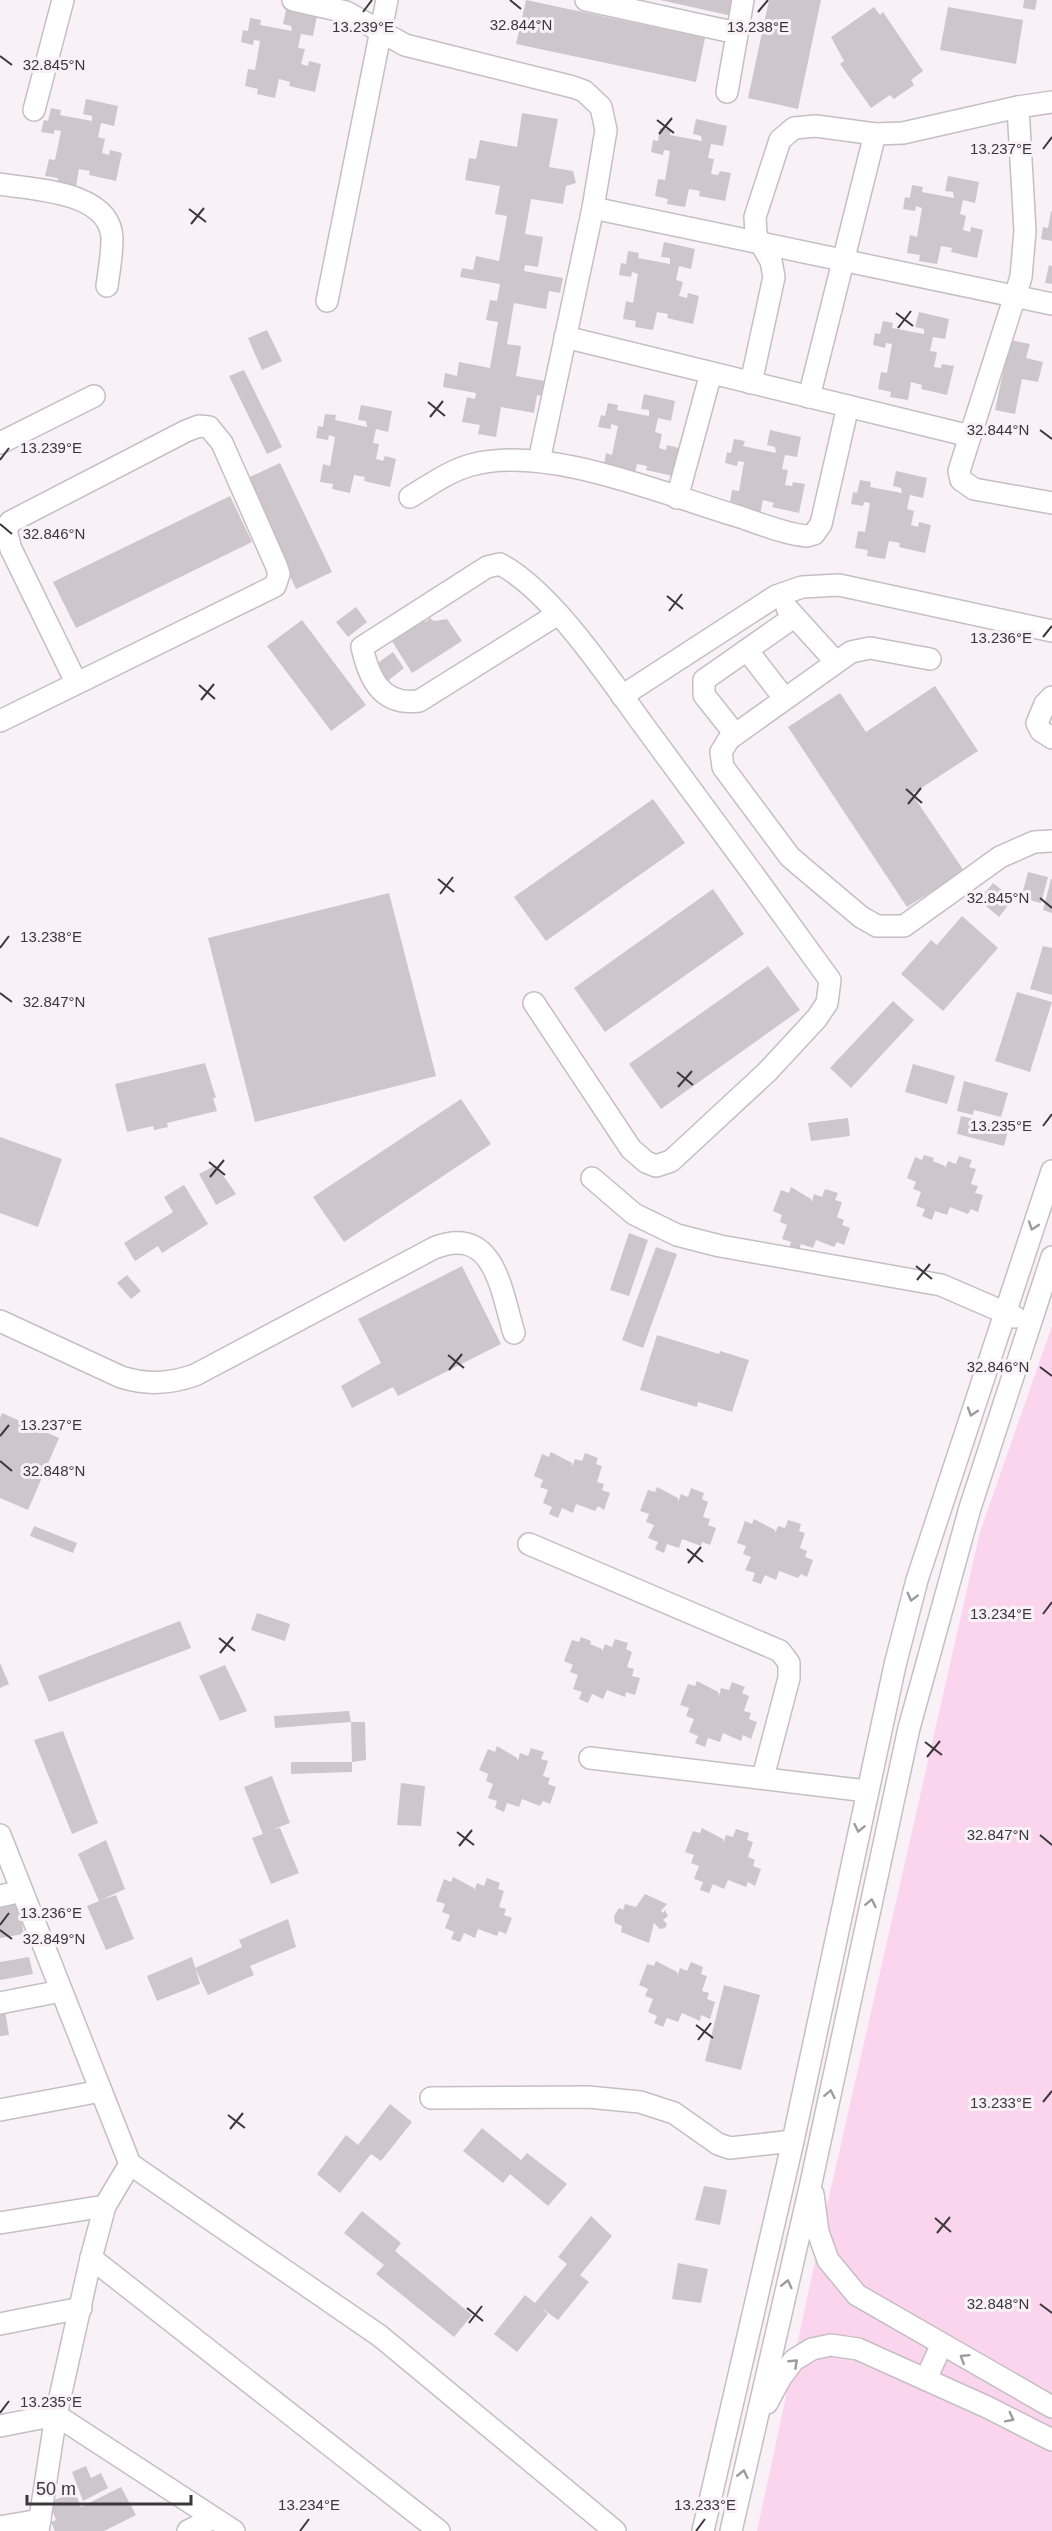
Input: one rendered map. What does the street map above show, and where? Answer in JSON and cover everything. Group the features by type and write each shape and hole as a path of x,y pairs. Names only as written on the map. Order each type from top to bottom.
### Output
{"street":[{"path":"34,110 63,0"},
{"path":"292,0 346,12 405,45 573,87 594,98 606,118 593,208 539,460"},
{"path":"327,301 387,0"},
{"path":"586,0 737,33"},
{"path":"727,92 743,0"},
{"path":"751,383 774,285 771,261 756,235 755,217 776,150 786,133 805,126 874,134 920,130 1018,106 1052,102"},
{"path":"1018,106 1025,253 1015,298 959,471 966,485 1052,503"},
{"path":"809,397 874,134"},
{"path":"0,184 75,197 90,204 102,214 112,238 107,286"},
{"path":"593,208 1052,304"},
{"path":"565,337 970,436"},
{"path":"677,498 711,373"},
{"path":"0,443 94,396"},
{"path":"410,497 452,471 472,464 494,460 539,460 584,469 800,536 814,534 821,524 848,406"},
{"path":"0,720 269,590 279,580 276,565 222,443 209,428 199,426 186,430 10,522 6,531 11,549 76,682"},
{"path":"534,1003 632,1149 646,1162 656,1166 671,1161 767,1072 817,1018 827,1003 830,980 622,696 558,614 514,571 500,564 487,567 362,646 368,673 387,695 401,704 419,701 558,614"},
{"path":"622,696 776,596 811,586 839,585 1052,631"},
{"path":"776,596 835,661"},
{"path":"735,734 704,695 702,685 708,677 794,617"},
{"path":"930,659 870,648 851,652 835,661 723,744 721,752 723,767 776,840 806,873 861,917 877,926 904,926 1000,857 1034,842 1052,841"},
{"path":"747,650 784,698"},
{"path":"1052,697 1045,704 1037,723 1041,731 1052,738"},
{"path":"703,2531 793,2141 867,1791 917,1580 1052,1171"},
{"path":"592,1178 634,1214 677,1235 720,1246 940,1285 1029,1324"},
{"path":"0,1321 121,1377 151,1383 173,1382 195,1375 434,1248 453,1242 473,1246 489,1259 514,1333"},
{"path":"731,2531 811,2183 909,1728 970,1508 1052,1257"},
{"path":"529,1544 780,1651 789,1663 789,1678 763,1777"},
{"path":"590,1758 867,1791"},
{"path":"0,1835 130,2164 380,2336 615,2531"},
{"path":"0,1896 22,1892"},
{"path":"0,2002 61,1991"},
{"path":"0,2110 101,2091"},
{"path":"431,2098 588,2097 640,2102 674,2113 717,2144 730,2148 793,2141"},
{"path":"0,2527 39,2525 56,2415 105,2206 130,2164"},
{"path":"811,2183 818,2232 828,2260 842,2280 857,2295 1052,2407"},
{"path":"0,2223 105,2206"},
{"path":"92,2258 439,2531"},
{"path":"0,2324 81,2308"},
{"path":"926,2379 942,2344"},
{"path":"753,2430 781,2377 795,2360 812,2349 831,2345 858,2349 987,2407 1052,2440"},
{"path":"987,2407 1003,2380"},
{"path":"0,2426 56,2415 234,2531"},
{"path":"188,2531 213,2518"}],"shaded area":[{"path":"1052,1326 1052,2531 757,2531 826,2210 980,1532"}],"building":[{"path":"526,0 705,38 696,82 516,44"},
{"path":"660,0 735,0 732,16"},
{"path":"769,0 821,0 798,109 748,98"},
{"path":"1024,0 1037,0 1035,10 1023,8"},
{"path":"874,7 880,15 883,12 923,71 911,80 914,85 894,99 890,95 871,108 840,64 844,61 831,37"},
{"path":"948,7 1023,20 1016,64 940,50"},
{"path":"286,10 317,16 313,36 301,34 298,48 305,49 301,64 308,66 309,61 321,64 315,92 289,86 290,82 279,79 275,98 257,94 258,89 245,86 248,69 255,70 260,41 254,40 253,45 241,42 243,30 248,31 250,18 261,20 260,25 292,31 291,26 283,24"},
{"path":"86,99 118,106 114,126 101,123 98,137 105,139 102,153 109,155 110,150 122,153 116,181 89,175 90,171 79,169 76,187 57,184 58,178 45,176 49,159 55,160 61,131 54,130 54,134 41,132 44,120 48,121 51,108 61,110 60,115 92,121 92,116 83,114"},
{"path":"522,113 558,119 549,167 573,171 576,183 566,186 563,204 531,199 525,234 543,237 538,267 525,265 524,271 563,278 560,293 549,291 546,309 514,303 507,344 521,346 516,376 551,382 549,397 537,395 534,413 501,407 496,437 478,434 480,425 462,422 467,397 475,399 476,393 443,387 445,373 457,376 459,362 490,368 498,322 486,320 490,300 497,301 500,284 460,277 462,268 473,270 476,256 499,261 507,216 495,214 500,186 465,180 469,158 476,159 480,140 517,147"},
{"path":"696,119 727,126 723,146 711,144 708,158 714,159 711,174 718,175 720,171 731,173 725,201 699,196 700,191 689,189 685,207 667,204 668,199 655,196 658,179 665,180 670,151 664,150 663,155 651,152 653,140 658,141 660,128 671,130 670,135 702,141 701,136 693,134"},
{"path":"948,176 979,182 975,203 963,200 960,214 966,216 963,230 970,232 971,227 983,230 977,258 951,252 952,248 941,246 937,264 919,261 920,255 907,253 910,235 917,237 922,208 916,206 915,211 903,209 905,197 910,198 912,185 923,187 922,192 954,198 953,192 945,191"},
{"path":"1051,211 1052,241 1041,239 1043,227 1048,228"},
{"path":"664,242 695,249 691,269 679,266 676,280 683,282 679,296 687,298 688,293 699,296 693,324 667,318 668,314 657,312 653,330 635,327 636,321 623,319 626,301 633,303 638,274 632,272 631,277 619,275 621,263 626,264 628,251 639,253 638,258 670,264 670,258 661,257"},
{"path":"1049,265 1052,266 1052,284 1045,283"},
{"path":"919,312 949,319 945,339 933,337 930,351 937,352 934,367 941,368 942,364 954,366 947,395 921,389 922,385 911,382 908,400 890,397 891,392 878,389 881,372 887,373 892,344 886,343 885,348 873,345 875,333 880,334 883,321 893,323 892,328 924,334 924,329 915,327"},
{"path":"267,330 282,361 262,370 248,338"},
{"path":"1010,340 1030,344 1026,358 1043,362 1038,382 1022,379 1015,414 995,410"},
{"path":"244,370 282,447 267,454 229,376"},
{"path":"644,394 675,401 671,421 658,418 655,432 662,434 659,448 666,450 667,445 679,448 673,476 646,470 647,466 637,464 633,482 603,471 606,453 612,455 618,426 611,424 611,429 598,427 601,415 605,416 608,403 618,405 617,410 649,416 649,410 641,409"},
{"path":"361,405 392,411 388,432 376,429 373,443 379,444 376,459 383,461 385,456 396,459 390,487 364,481 365,477 354,475 350,493 332,489 333,484 320,482 323,464 330,466 335,437 329,435 328,440 316,438 318,426 323,427 325,414 336,415 335,420 367,427 366,421 358,420"},
{"path":"770,430 801,437 797,457 785,455 782,469 788,470 785,485 792,486 793,482 805,484 799,513 772,507 774,503 763,500 759,519 729,507 732,490 739,491 744,462 738,461 737,466 725,463 727,452 731,453 734,439 745,441 743,446 776,453 775,447 767,445"},
{"path":"280,463 332,572 296,589 245,479"},
{"path":"896,471 927,478 923,498 910,495 907,509 914,511 911,525 918,527 919,522 931,525 925,553 899,547 900,543 889,541 885,559 867,556 868,550 855,548 858,531 865,532 870,503 864,502 863,506 851,504 853,492 857,493 860,480 871,482 870,487 902,493 901,488 893,486"},
{"path":"230,496 252,542 76,628 53,582"},
{"path":"356,607 367,622 348,637 336,622"},
{"path":"422,617 425,622 430,618 434,621 447,619 462,641 412,673 390,638"},
{"path":"302,620 366,705 331,731 267,646"},
{"path":"393,652 404,668 384,684 372,667"},
{"path":"935,686 978,751 912,794 964,871 907,907 788,727 840,693 866,732"},
{"path":"653,799 685,843 546,941 514,897"},
{"path":"1028,872 1048,877 1041,903 1021,898"},
{"path":"1052,879 1052,913 1043,910"},
{"path":"993,883 1013,899 999,917 979,900"},
{"path":"713,889 744,934 605,1032 574,988"},
{"path":"389,893 436,1076 255,1122 208,938"},
{"path":"962,916 998,948 943,1011 901,974 931,940 937,945"},
{"path":"1043,946 1052,948 1052,995 1030,989"},
{"path":"768,966 800,1010 661,1109 629,1064"},
{"path":"1017,992 1052,1002 1030,1072 995,1061"},
{"path":"893,1001 914,1020 851,1088 830,1068"},
{"path":"205,1063 216,1098 213,1098 217,1111 167,1123 168,1127 154,1130 153,1126 127,1132 115,1084"},
{"path":"913,1064 955,1076 947,1104 905,1092"},
{"path":"964,1081 1008,1093 1001,1117 974,1110 973,1115 957,1111"},
{"path":"461,1099 491,1144 344,1242 313,1197"},
{"path":"961,1116 1009,1127 1004,1146 957,1134"},
{"path":"848,1118 850,1136 811,1141 808,1123"},
{"path":"0,1137 62,1159 38,1227 0,1213"},
{"path":"924,1155 934,1158 933,1161 945,1166 945,1169 948,1161 956,1164 959,1156 972,1160 969,1167 976,1169 971,1184 978,1186 975,1193 983,1195 978,1212 971,1209 968,1214 950,1207 947,1215 935,1211 932,1220 922,1216 925,1209 916,1206 921,1192 913,1189 916,1182 907,1178 915,1157 922,1160"},
{"path":"216,1165 236,1194 216,1205 199,1174"},
{"path":"184,1185 208,1224 162,1253 158,1246 135,1261 124,1243 173,1212 164,1197"},
{"path":"791,1187 811,1199 812,1202 814,1194 822,1197 825,1189 838,1193 835,1200 842,1202 837,1217 844,1220 842,1225 850,1228 844,1245 837,1242 834,1247 816,1240 813,1248 801,1244 798,1253 789,1249 791,1242 782,1239 787,1225 780,1222 782,1215 773,1211 781,1190 789,1193"},
{"path":"629,1233 648,1240 629,1296 610,1290"},
{"path":"656,1247 677,1254 643,1348 622,1340"},
{"path":"462,1266 501,1344 398,1396 393,1387 352,1408 341,1386 381,1363 358,1319"},
{"path":"127,1275 141,1291 131,1299 117,1283"},
{"path":"657,1335 719,1354 720,1351 749,1360 732,1412 698,1402 697,1407 640,1390"},
{"path":"2,1413 59,1438 28,1510 0,1498 0,1418"},
{"path":"551,1452 572,1463 572,1467 575,1459 582,1461 585,1453 598,1458 596,1464 602,1466 597,1482 604,1484 602,1490 610,1493 604,1510 598,1506 595,1511 576,1504 573,1513 562,1508 558,1518 549,1514 552,1507 543,1503 548,1490 540,1487 543,1480 534,1476 542,1454 549,1457"},
{"path":"657,1487 678,1498 678,1502 681,1494 688,1497 691,1488 704,1493 702,1499 708,1502 703,1517 710,1519 708,1525 716,1528 710,1545 702,1542 701,1546 682,1539 679,1548 667,1544 664,1553 655,1549 658,1542 648,1538 654,1525 646,1522 649,1514 640,1511 648,1490 655,1492"},
{"path":"754,1519 775,1530 775,1533 778,1526 785,1528 788,1520 801,1524 799,1531 805,1533 800,1548 807,1551 805,1557 813,1560 807,1577 801,1574 798,1578 779,1571 776,1580 765,1575 761,1584 752,1581 755,1573 745,1570 751,1557 743,1554 746,1546 737,1543 745,1521 752,1524"},
{"path":"34,1526 77,1543 73,1553 30,1536"},
{"path":"257,1613 290,1624 285,1641 251,1630"},
{"path":"180,1621 191,1648 49,1702 38,1676"},
{"path":"581,1637 591,1641 590,1644 602,1649 602,1652 605,1644 612,1647 615,1639 628,1643 626,1649 632,1652 627,1667 634,1669 632,1676 640,1678 635,1695 626,1692 625,1697 607,1690 603,1699 592,1694 588,1703 579,1699 582,1692 573,1689 578,1675 570,1672 573,1665 564,1661 572,1640 579,1642"},
{"path":"0,1663 9,1684 0,1688"},
{"path":"225,1665 247,1711 220,1721 199,1676"},
{"path":"697,1681 718,1692 719,1696 721,1688 729,1690 732,1682 745,1687 742,1693 749,1696 744,1711 751,1713 749,1719 757,1722 751,1739 743,1735 741,1741 723,1733 720,1742 708,1738 705,1747 695,1743 698,1736 689,1732 694,1719 686,1716 689,1708 680,1705 688,1684 695,1686"},
{"path":"349,1711 351,1722 275,1728 274,1716"},
{"path":"351,1722 365,1722 366,1760 352,1762"},
{"path":"63,1731 98,1823 72,1834 34,1740"},
{"path":"497,1746 517,1758 518,1761 520,1753 528,1756 531,1748 544,1752 541,1759 548,1761 543,1776 550,1778 548,1784 556,1787 550,1804 543,1801 540,1806 522,1799 519,1807 507,1803 504,1812 495,1808 497,1801 488,1798 493,1784 486,1781 488,1774 479,1770 488,1749 495,1752"},
{"path":"291,1762 352,1762 352,1772 291,1774"},
{"path":"272,1776 290,1823 274,1829 280,1828 299,1873 271,1884 252,1838 263,1834 244,1787"},
{"path":"401,1783 425,1786 421,1826 397,1825"},
{"path":"702,1828 723,1839 723,1843 726,1835 733,1837 736,1829 749,1833 747,1840 753,1842 748,1857 755,1860 753,1866 761,1869 755,1886 748,1882 746,1887 728,1880 724,1889 713,1884 709,1893 700,1890 703,1882 694,1879 699,1866 691,1863 694,1855 685,1852 693,1831 700,1833"},
{"path":"106,1840 125,1889 101,1900 116,1895 134,1939 106,1950 87,1906 99,1901 78,1854"},
{"path":"453,1877 474,1888 474,1891 477,1883 484,1886 487,1878 500,1883 498,1889 504,1891 499,1907 506,1909 504,1915 512,1918 506,1934 499,1931 497,1936 478,1929 475,1938 464,1933 460,1942 451,1939 454,1932 445,1928 450,1915 442,1912 445,1904 436,1901 444,1879 451,1882"},
{"path":"645,1894 667,1904 661,1911 663,1913 665,1910 668,1916 663,1920 667,1924 665,1928 660,1929 654,1923 649,1943 621,1932 622,1926 615,1923 614,1916 619,1908 623,1910 625,1904 636,1907"},
{"path":"17,1899 24,1934 0,1938 0,1902"},
{"path":"288,1919 296,1947 250,1966 254,1975 208,1995 195,1968 242,1947 239,1940"},
{"path":"29,1957 33,1974 0,1980 0,1962"},
{"path":"192,1957 200,1984 157,2001 147,1976"},
{"path":"656,1961 677,1972 677,1976 680,1968 687,1971 691,1962 703,1967 701,1974 707,1976 702,1991 709,1993 707,1999 715,2002 710,2019 701,2015 700,2021 682,2013 678,2022 667,2018 663,2027 654,2023 657,2016 648,2012 653,1999 645,1996 648,1989 639,1985 647,1964 654,1966"},
{"path":"724,1985 760,1995 741,2070 705,2061"},
{"path":"5,2011 9,2035 0,2036 0,2012"},
{"path":"390,2104 412,2122 381,2161 371,2154 340,2193 317,2174 346,2135 358,2145"},
{"path":"482,2128 521,2160 527,2153 567,2184 548,2206 510,2174 503,2183 463,2151"},
{"path":"704,2186 727,2190 720,2225 695,2220"},
{"path":"362,2211 401,2243 395,2251 472,2315 454,2337 376,2274 384,2265 344,2233"},
{"path":"591,2216 612,2236 580,2275 589,2282 558,2320 540,2307 548,2314 517,2352 494,2334 525,2295 535,2303 567,2264 558,2257"},
{"path":"678,2263 708,2269 701,2303 672,2299"},
{"path":"86,2466 91,2478 101,2473 108,2488 83,2501 72,2472"},
{"path":"121,2487 136,2515 104,2531 55,2531 51,2522 56,2520 49,2502 75,2492 81,2507"}]}
